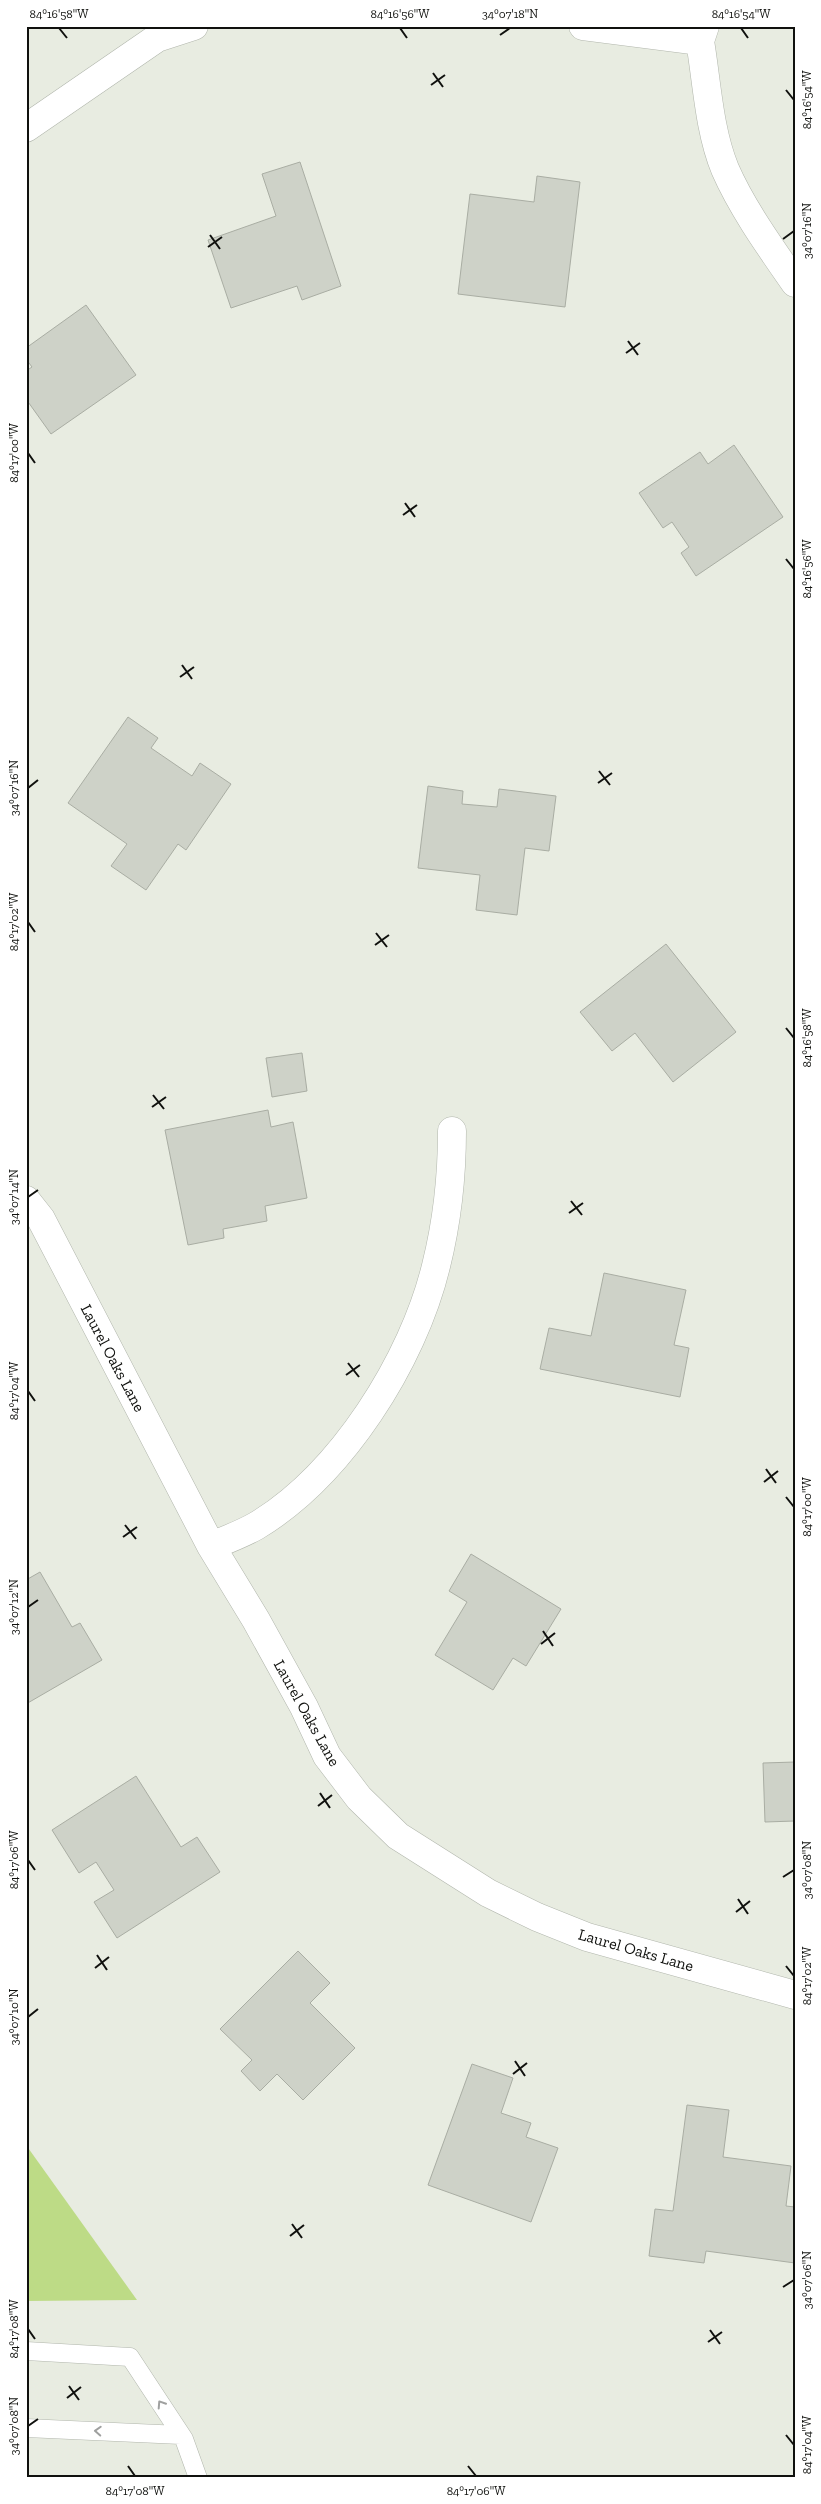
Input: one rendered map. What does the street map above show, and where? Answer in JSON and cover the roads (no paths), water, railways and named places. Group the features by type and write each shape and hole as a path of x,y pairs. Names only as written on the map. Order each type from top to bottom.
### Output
{"street":[{"path":"26,128 157,38 194,26"},
{"path":"583,26 702,34 717,144 726,169 764,238 795,283"},
{"path":"212,1546 256,1526 300,1494 338,1456 369,1413 396,1366 419,1318 436,1267 452,1176 452,1131"},
{"name":"Laurel Oaks Lane","path":"26,1200 41,1219 212,1546 304,1707 327,1756 359,1798 398,1836 488,1893 536,1917 587,1937 795,1995"}],"lane":[{"path":"26,2351 130,2357 182,2435 198,2478"},
{"path":"26,2428 182,2435"}]}
